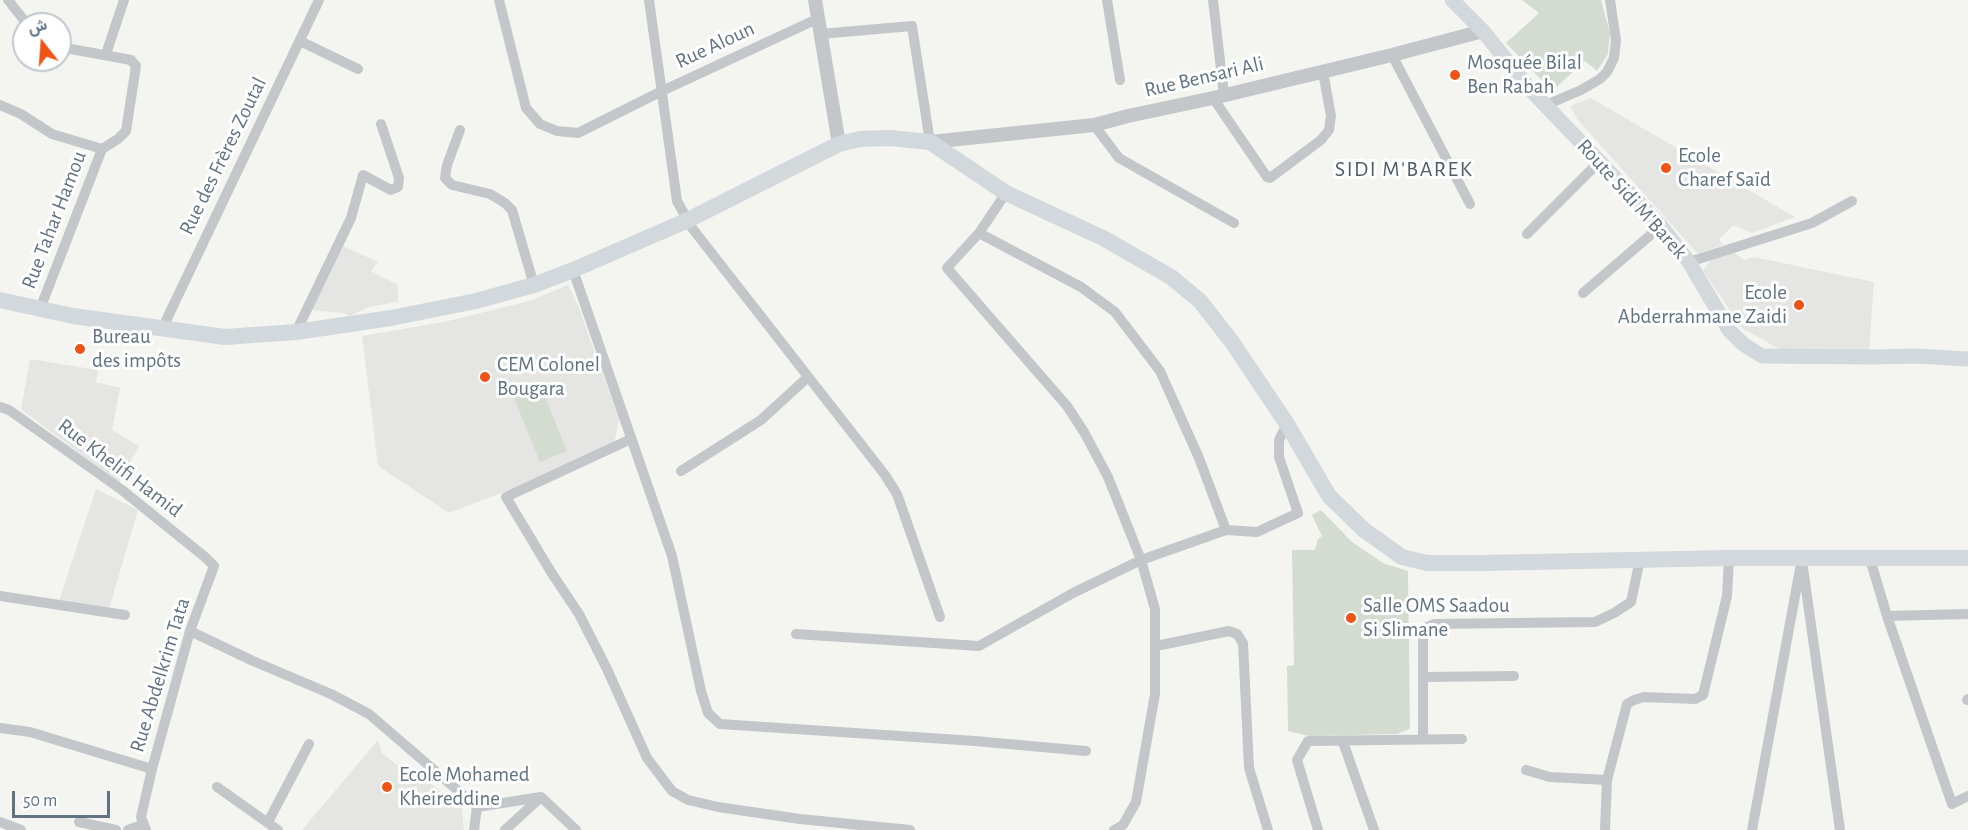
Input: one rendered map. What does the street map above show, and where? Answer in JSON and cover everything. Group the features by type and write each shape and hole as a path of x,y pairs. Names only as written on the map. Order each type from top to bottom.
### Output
{"main road":[{"name":"Route Sidi M'Barek","path":"1452,0 1482,31 1527,86 1660,226 1689,262 1729,330 1743,344 1762,356 1918,356 1968,359"},
{"path":"0,300 40,309 225,337 296,332 391,318 476,301 534,285 573,270 686,220 838,144 860,139 890,138 930,142 1006,193 1103,238 1171,277 1200,301 1226,334 1287,424 1329,496 1364,530 1402,557 1427,563 1729,558 1968,558"}],"street":[{"path":"8,0 18,12"},
{"path":"106,54 124,0"},
{"name":"Rue des Frères Zoutal","path":"162,329 319,0"},
{"name":"Rue Aloun","path":"499,0 526,108 540,124 557,131 578,133 817,19"},
{"path":"649,0 677,201 686,220 885,475 897,494 940,617"},
{"path":"815,0 838,144"},
{"path":"1107,0 1120,80"},
{"path":"1213,0 1218,97 1267,177 1270,178 1321,140 1329,130 1331,116 1323,72"},
{"path":"1546,105 1581,90 1608,72 1614,58 1616,40 1610,0"},
{"path":"820,34 912,26 930,142"},
{"name":"Rue Bensari Ali","path":"930,142 1094,126 1128,116 1323,72 1482,31"},
{"path":"300,41 358,69"},
{"path":"72,48 132,60 136,66 126,131 102,149"},
{"path":"1392,55 1470,204"},
{"name":"Rue Tahar Hamou","path":"0,105 21,114 52,134 102,149 40,309"},
{"path":"296,332 351,218 363,175 391,190 398,187 399,178 381,124"},
{"path":"1094,126 1119,158 1234,223"},
{"path":"460,130 447,165 445,178 452,185 490,194 512,210 534,285"},
{"path":"1527,234 1600,161"},
{"path":"1006,193 979,232 947,268 1066,406 1084,432 1108,477 1141,560 1155,609 1155,694 1136,802 1123,825 1114,830"},
{"path":"1689,262 1812,223 1851,201"},
{"path":"1583,293 1660,226"},
{"path":"979,232 1081,288 1115,312 1160,371 1199,458 1226,530"},
{"path":"573,270 672,556 701,691 708,713 720,724 975,741 1086,751"},
{"path":"681,471 761,420 808,377"},
{"name":"Rue Khelifi Hamid","path":"0,407 14,414 122,490 213,566"},
{"path":"795,634 979,646 1073,593 1141,560 1226,530 1257,532 1298,513 1279,457 1279,440 1287,424"},
{"path":"631,439 506,497 579,614 648,758 672,791 688,800 718,807 788,817 910,830"},
{"path":"1605,830 1607,780 1627,704 1644,697 1695,699 1703,695 1727,596 1729,558"},
{"path":"1752,830 1802,558"},
{"path":"1802,558 1840,830"},
{"path":"1423,739 1423,633 1427,627 1434,624 1595,622 1631,602 1640,559"},
{"path":"1870,559 1887,616 1952,804 1968,796"},
{"name":"Rue Abdelkrim Tata","path":"144,827 141,817 152,770 190,631 213,566"},
{"path":"0,596 125,615"},
{"path":"1887,616 1968,614"},
{"path":"190,631 331,694 369,714 477,807 541,797"},
{"path":"1156,646 1229,631 1237,634 1242,643 1249,768 1268,830"},
{"path":"1424,678 1514,676"},
{"path":"0,728 30,732 152,770"},
{"path":"1318,830 1297,760 1308,741 1462,739"},
{"path":"1343,742 1374,830"},
{"path":"268,822 309,744"},
{"path":"1526,770 1550,777 1607,780"},
{"path":"217,787 278,830"},
{"path":"505,830 541,797"},
{"path":"541,797 576,830"},
{"path":"474,830 477,807"},
{"path":"0,822 21,830"},
{"path":"79,822 117,830"},
{"path":"128,830 144,827"}],"shaded area":[{"path":"1522,0 1601,0 1610,33 1608,54 1597,71 1585,61 1552,91 1506,43 1539,13"},
{"name":"Ecole Charef Saïd","path":"1591,98 1795,217 1752,233 1734,225 1719,239 1723,245 1698,254 1577,119 1570,106"},
{"path":"343,246 378,262 371,271 398,285 398,302 369,307 350,316 344,313 311,310"},
{"name":"Ecole Abderrahmane Zaidi","path":"1730,249 1744,260 1754,257 1874,282 1869,351 1779,349 1742,328 1703,271 1711,260"},
{"name":"CEM Colonel Bougara","path":"568,285 577,303 619,419 613,450 449,513 378,466 362,336 448,321 529,301"},
{"path":"30,359 98,370 96,382 120,388 112,430 139,446 119,483 21,409"},
{"path":"541,387 567,451 540,462 514,398"},
{"path":"96,489 138,510 109,609 59,601"},
{"name":"Salle OMS Saadou Si Slimane","path":"1321,510 1352,542 1383,563 1408,571 1410,729 1397,734 1309,736 1288,731 1287,666 1294,665 1292,550 1315,550 1318,539 1322,536 1312,515"},
{"name":"Ecole Mohamed Kheireddine","path":"378,740 382,753 397,765 409,766 462,809 464,830 302,830"}],"place":[{"name":"Mosquée Bilal Ben Rabah","path":"1455,75"},
{"name":"Ecole Charef Saïd","path":"1666,168"},
{"name":"Ecole Abderrahmane Zaidi","path":"1799,305"},
{"name":"Bureau des impôts","path":"80,349"},
{"name":"CEM Colonel Bougara","path":"485,377"},
{"name":"Salle OMS Saadou Si Slimane","path":"1351,618"},
{"name":"Ecole Mohamed Kheireddine","path":"387,787"}],"district":[{"name":"SIDI M'BAREK","path":"1404,169"}]}
